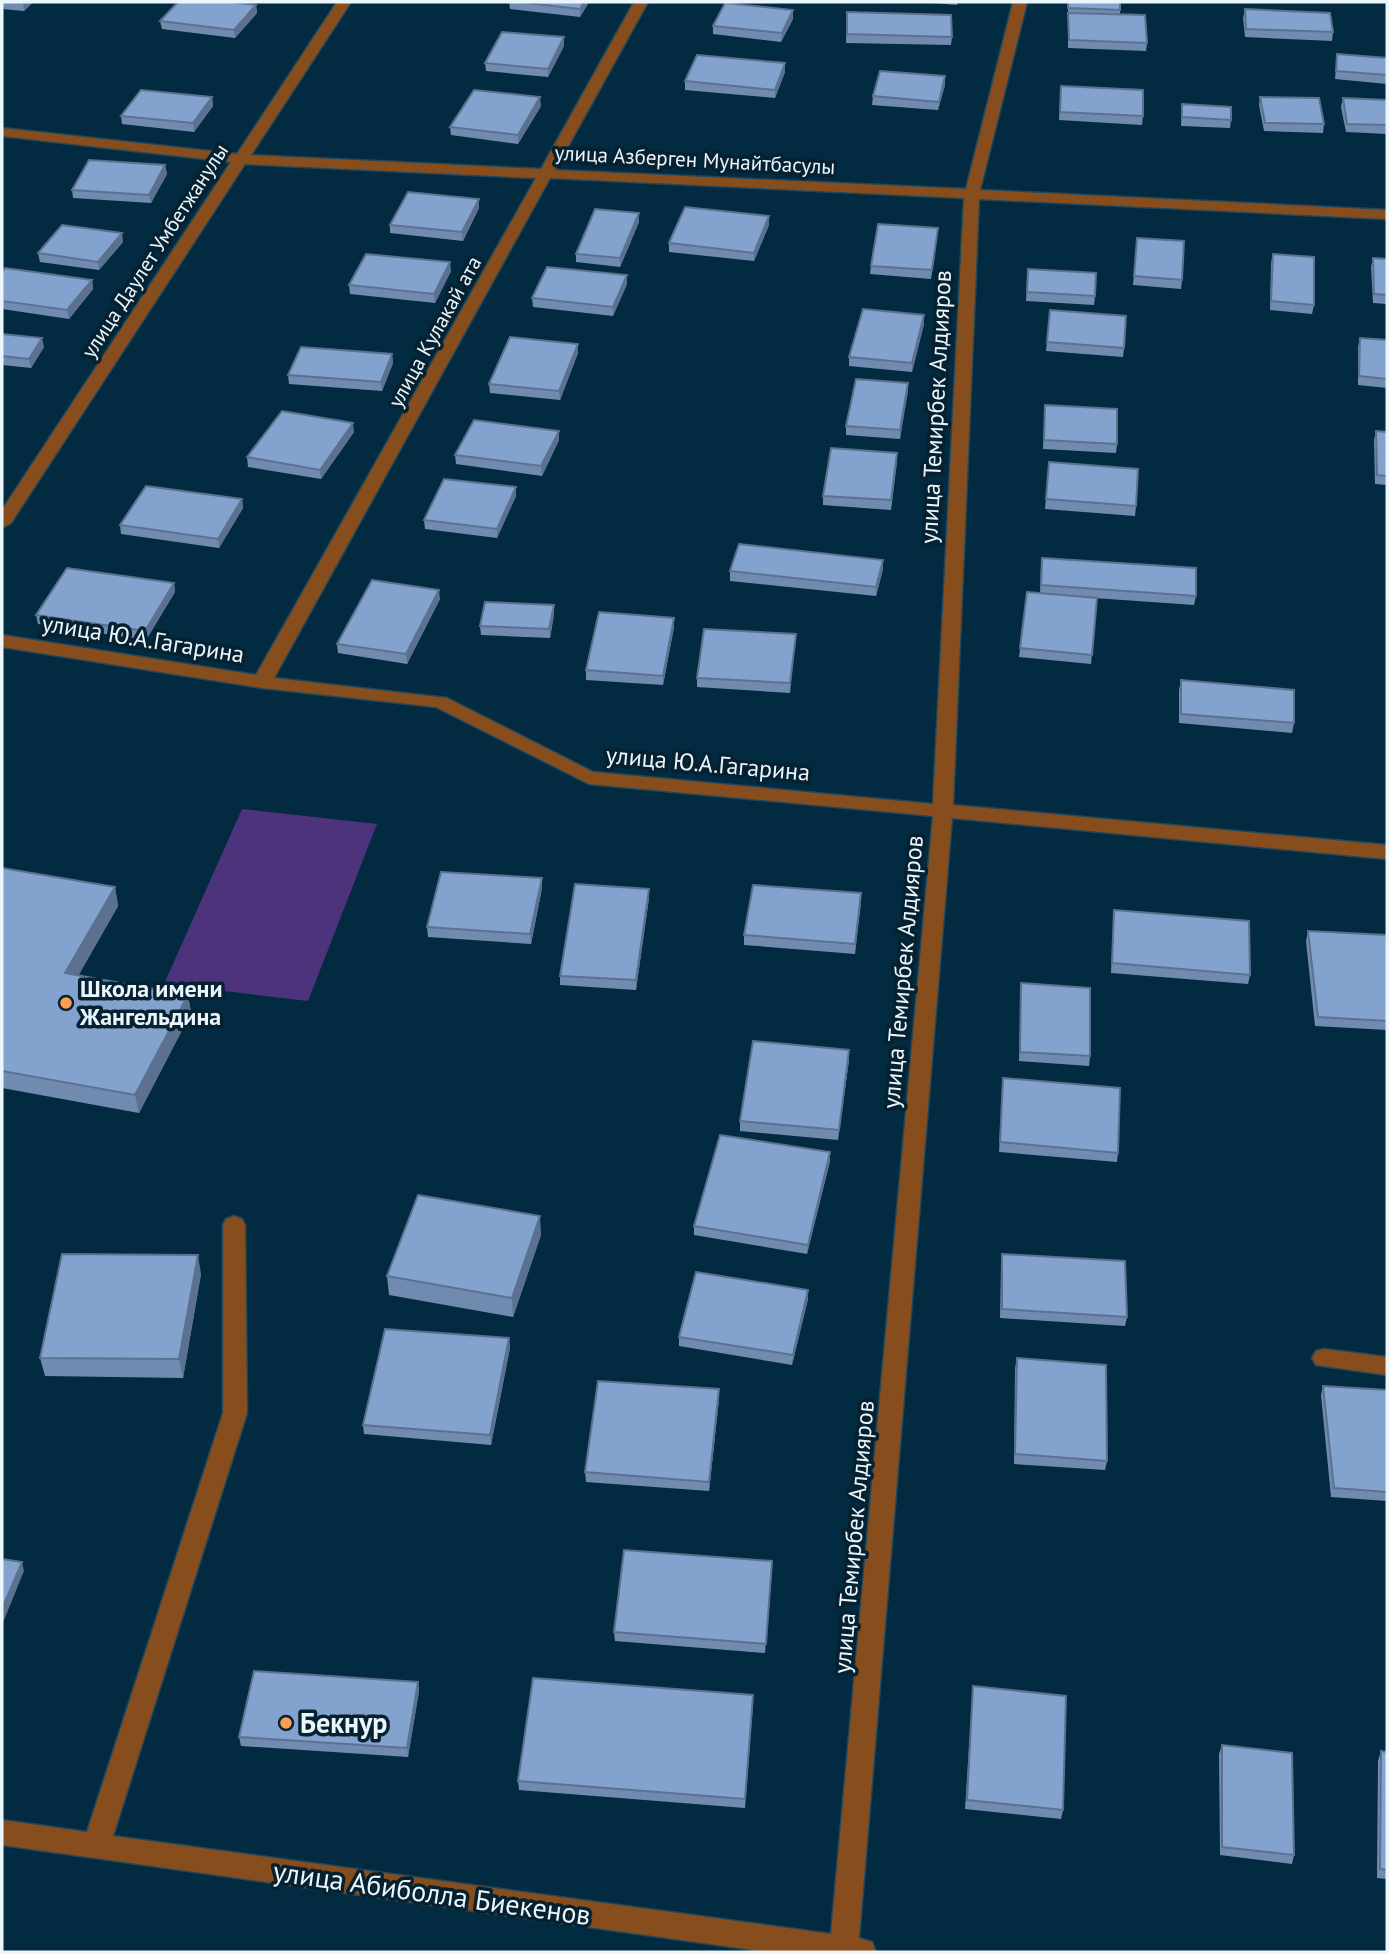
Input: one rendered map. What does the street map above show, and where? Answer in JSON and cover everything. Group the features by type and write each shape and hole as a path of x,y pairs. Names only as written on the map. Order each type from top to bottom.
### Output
{"street":[{"name":"улица Даулет Умбетжанулы","path":"2,523 344,2"},
{"name":"улица Кулакай ата","path":"262,682 641,2"},
{"name":"улица Темирбек Алдияров","path":"853,1951 943,810 972,194 1020,2"},
{"name":"улица Азберген Мунайтбасулы","path":"2,132 241,159 1387,214"},
{"name":"улица Ю.А.Гагарина","path":"2,641 262,682 440,702 589,778 1387,852"},
{"path":"96,1846 235,1413 234,1225"},
{"path":"1324,1358 1387,1366"},
{"name":"улица Абиболла Биекенов","path":"2,1833 735,1944 853,1951"}],"shaded area":[{"path":"242,809 377,824 308,1001 164,984"}],"building":[{"path":"178,2 256,5 234,30 160,21"},
{"path":"518,2 584,2 580,9"},
{"path":"1068,2 1120,2 1120,10 1068,8"},
{"path":"725,3 793,10 782,33 713,26"},
{"path":"1245,9 1330,13 1333,32 1246,29"},
{"path":"847,12 951,15 952,37 847,34"},
{"path":"1068,13 1145,15 1147,43 1069,40"},
{"path":"502,32 564,37 548,69 485,63"},
{"path":"1337,54 1387,58 1387,75 1336,71"},
{"path":"697,55 785,63 775,90 685,81"},
{"path":"880,71 945,76 939,102 873,96"},
{"path":"1061,86 1143,90 1143,116 1060,112"},
{"path":"141,90 212,97 193,123 121,116"},
{"path":"474,90 540,97 518,135 450,127"},
{"path":"1260,97 1319,98 1324,124 1265,123"},
{"path":"1343,98 1387,100 1387,125 1347,124"},
{"path":"1182,104 1231,107 1231,120 1182,117"},
{"path":"89,160 165,165 149,195 72,190"},
{"path":"408,192 479,199 462,232 390,225"},
{"path":"685,207 769,216 754,253 669,243"},
{"path":"595,209 639,213 620,258 576,254"},
{"path":"878,224 938,228 932,270 871,266"},
{"path":"62,225 122,233 98,262 38,253"},
{"path":"1137,238 1184,241 1182,280 1134,276"},
{"path":"366,254 450,262 434,294 349,285"},
{"path":"1273,254 1314,257 1314,305 1271,301"},
{"path":"1373,258 1387,259 1387,295 1374,294"},
{"path":"547,267 627,275 613,307 532,298"},
{"path":"5,268 92,280 67,310 2,301 2,272"},
{"path":"1028,269 1096,273 1095,296 1027,292"},
{"path":"863,309 924,315 912,363 849,357"},
{"path":"1050,310 1126,316 1124,348 1047,342"},
{"path":"2,334 42,338 29,359 2,356"},
{"path":"510,337 578,344 559,391 489,384"},
{"path":"1360,338 1387,340 1387,379 1359,376"},
{"path":"301,347 392,354 381,382 288,375"},
{"path":"856,379 908,383 900,430 846,426"},
{"path":"1045,405 1117,409 1117,444 1044,440"},
{"path":"282,411 353,423 320,470 247,457"},
{"path":"474,420 559,431 541,466 455,455"},
{"path":"1376,431 1387,432 1387,476 1377,475"},
{"path":"831,448 897,453 891,500 823,496"},
{"path":"1049,462 1138,469 1136,506 1046,499"},
{"path":"444,479 516,487 497,529 424,520"},
{"path":"146,486 242,499 218,539 120,525"},
{"path":"739,544 883,560 876,587 730,571"},
{"path":"1042,558 1196,568 1196,596 1041,585"},
{"path":"67,568 174,583 145,631 36,615"},
{"path":"372,580 439,590 406,654 337,644"},
{"path":"1027,592 1097,598 1092,655 1020,648"},
{"path":"485,602 554,605 549,629 480,626"},
{"path":"599,612 674,618 663,676 586,670"},
{"path":"704,629 796,634 790,683 697,678"},
{"path":"1181,680 1294,690 1294,723 1181,714"},
{"name":"Школа имени Жангельдина","path":"2,868 115,887 65,973 188,995 135,1095 2,1071"},
{"path":"441,872 542,878 530,934 427,927"},
{"path":"575,884 649,889 636,980 560,976"},
{"path":"753,885 861,893 855,944 744,935"},
{"path":"1114,910 1249,921 1250,975 1112,963"},
{"path":"1308,931 1386,935 1387,1021 1318,1017"},
{"path":"1021,983 1090,988 1090,1056 1020,1052"},
{"path":"753,1041 849,1050 839,1130 740,1121"},
{"path":"1003,1078 1120,1088 1118,1153 1000,1142"},
{"path":"720,1135 830,1152 808,1245 694,1226"},
{"path":"418,1195 540,1216 512,1298 387,1276"},
{"path":"62,1254 198,1255 179,1359 40,1358"},
{"path":"1002,1254 1125,1261 1127,1317 1002,1309"},
{"path":"696,1272 808,1290 793,1355 679,1337"},
{"path":"385,1329 509,1338 490,1435 363,1425"},
{"path":"1017,1358 1106,1365 1107,1461 1015,1454"},
{"path":"598,1381 719,1389 709,1482 585,1472"},
{"path":"1323,1386 1387,1390 1387,1492 1334,1488"},
{"path":"624,1550 772,1561 766,1644 614,1632"},
{"path":"2,1559 22,1562 2,1609"},
{"path":"254,1671 418,1682 407,1748 239,1737"},
{"path":"533,1678 753,1695 745,1799 518,1781"},
{"path":"973,1686 1066,1696 1063,1810 967,1800"},
{"path":"1222,1745 1292,1753 1294,1855 1222,1847"},
{"path":"1381,1751 1387,1752 1387,1870 1380,1869"}],"place":[{"name":"Школа имени Жангельдина","path":"66,1003"},
{"name":"Бекнур","path":"286,1723"}]}
